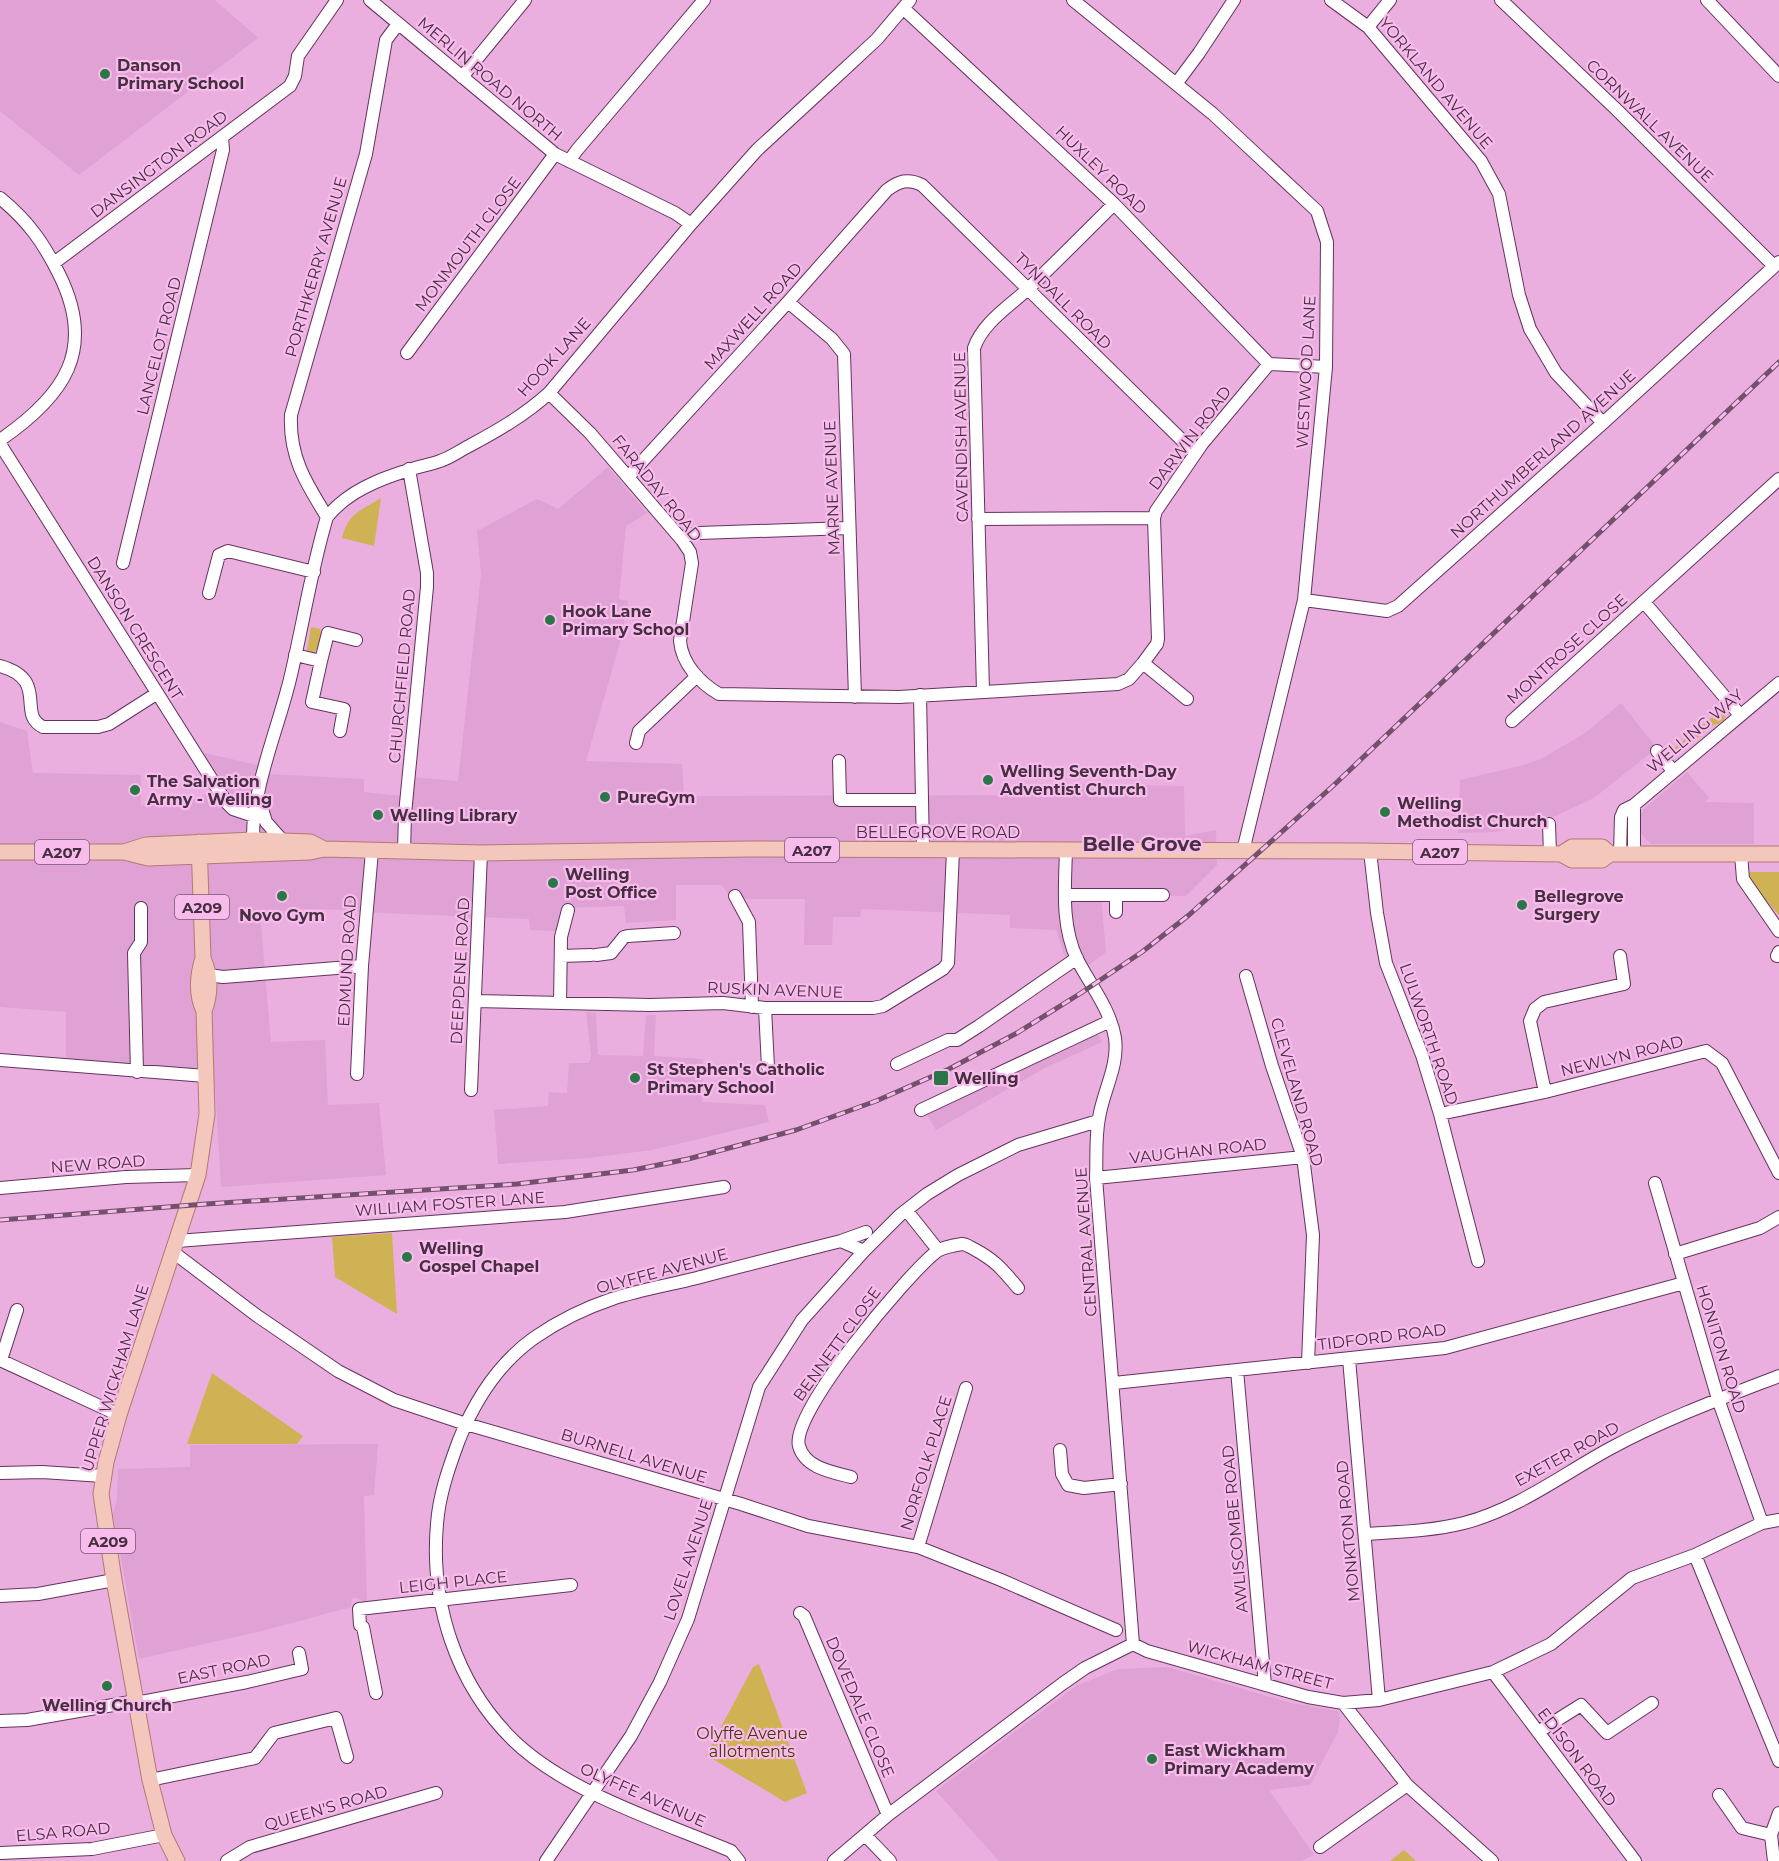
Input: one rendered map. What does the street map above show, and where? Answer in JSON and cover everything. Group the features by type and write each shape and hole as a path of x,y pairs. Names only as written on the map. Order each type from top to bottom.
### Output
{"main road":[{"name":"A207","path":"0,852 124,852 148,858 254,840 281,846"},
{"name":"BELLEGROVE ROAD","path":"281,846 310,852 324,849 481,853 686,849 1370,851 1555,854 1572,847 1602,847 1621,854 1779,854"},
{"name":"A207","path":"199,849 281,846"},
{"name":"UPPER WICKHAM LANE","path":"177,1861 164,1835 150,1780 103,1511 103,1476 119,1415 198,1175 207,1114 204,1011 209,998 209,975 203,958 199,849"},
{"name":"UPPER WICKHAM LANE","path":"203,958 198,974 198,999 204,1011"}],"street":[{"name":"DANSINGTON ROAD","path":"54,263 290,86 295,76 298,56 337,0"},
{"name":"MERLIN ROAD NORTH","path":"370,0 555,154 675,213 691,224"},
{"path":"462,78 525,0"},
{"path":"570,161 704,0"},
{"name":"WESTWOOD LANE","path":"1073,0 1247,145 1317,210 1327,243 1326,367 1304,600 1243,851"},
{"path":"1176,84 1234,0"},
{"name":"YORKLAND AVENUE","path":"1331,0 1368,27 1481,161 1498,194 1519,295 1530,328 1556,373 1603,423"},
{"path":"1368,27 1390,0"},
{"name":"CORNWALL AVENUE","path":"1501,0 1777,264"},
{"path":"1707,0 1779,76"},
{"name":"HUXLEY ROAD","path":"907,4 1114,204 1269,364"},
{"name":"HOOK LANE","path":"327,517 335,506 378,480 440,461 492,434 522,415 549,393 691,224 757,150 855,60 907,4"},
{"name":"PORTHKERRY AVENUE","path":"327,517 302,477 297,464 293,450 291,415 366,154 386,40 398,24"},
{"name":"LANCELOT ROAD","path":"123,563 224,150 222,137"},
{"name":"MONMOUTH CLOSE","path":"407,353 555,154"},
{"name":"TYNDALL ROAD","path":"903,180 914,181 922,185 1195,453"},
{"name":"MAXWELL ROAD","path":"628,477 887,190 903,180"},
{"path":"0,198 30,225 54,263 71,301 76,334 74,350 62,381 51,398 0,442"},
{"name":"CAVENDISH AVENUE","path":"983,691 974,348 984,329 1028,290 1114,204"},
{"name":"NORTHUMBERLAND AVENUE","path":"1304,600 1387,610 1398,606 1777,264"},
{"name":"MARNE AVENUE","path":"788,302 832,339 844,354 855,697"},
{"path":"1269,364 1326,367"},
{"name":"DARWIN ROAD","path":"1154,518 1158,507 1195,453 1269,364"},
{"name":"FARADAY ROAD","path":"549,393 579,421 690,552 692,563 680,641 681,654 697,676 711,689 727,696 920,695"},
{"name":"DANSON CRESCENT","path":"0,442 156,694 226,802 233,809 254,816"},
{"name":"CHURCHFIELD ROAD","path":"404,852 405,814 428,587 410,469"},
{"name":"MONTROSE CLOSE","path":"1512,721 1779,479"},
{"path":"254,840 254,816 258,798 296,655 327,517"},
{"path":"922,850 920,695 1118,684 1129,679 1157,644 1158,639 1154,518 978,519"},
{"path":"682,540 688,535 699,532 849,528"},
{"path":"209,593 219,555 223,552 232,552 314,572"},
{"path":"1644,602 1740,716"},
{"path":"340,731 344,709 312,702 328,633 356,640"},
{"path":"296,655 321,661"},
{"path":"1143,663 1187,699"},
{"path":"0,666 14,669 26,680 33,718 43,727 98,727 109,724 156,694"},
{"path":"636,743 639,731 697,676"},
{"name":"WELLING WAY","path":"1621,854 1634,805 1779,683"},
{"path":"1657,751 1673,771"},
{"path":"839,761 840,800 922,800"},
{"path":"258,798 266,822 281,846"},
{"path":"1549,824 1555,854"},
{"name":"EDMUND ROAD","path":"357,1074 362,966 372,850"},
{"name":"CENTRAL AVENUE","path":"1066,850 1067,925 1077,958 1110,1021 1115,1038 1115,1060 1098,1121 1096,1178 1133,1644"},
{"name":"RUSKIN AVENUE","path":"475,1001 651,1005 723,1003 765,1008 873,1008 883,1006 944,969 950,958 953,851"},
{"name":"LULWORTH ROAD","path":"1370,851 1386,963 1422,1055 1440,1114 1478,1261"},
{"name":"DEEPDENE ROAD","path":"471,1090 481,853"},
{"path":"1741,854 1743,879 1779,931"},
{"path":"1065,895 1163,895"},
{"path":"1116,895 1116,912"},
{"path":"735,896 749,922 752,1006"},
{"path":"137,1072 134,953 141,942 141,908"},
{"path":"560,1003 562,931 568,910"},
{"path":"561,956 611,953 624,937 674,933"},
{"path":"1545,1092 1530,1021 1535,1009 1544,1002 1624,984 1620,956"},
{"path":"897,1065 948,1041 957,1040 1077,958"},
{"path":"209,975 223,977 362,966"},
{"name":"CLEVELAND ROAD","path":"1246,976 1303,1157 1313,1235 1308,1363"},
{"path":"765,1008 768,1067"},
{"path":"921,1110 1110,1021"},
{"name":"NEWLYN ROAD","path":"1440,1114 1545,1092 1706,1052 1722,1063 1779,1173"},
{"path":"0,1060 206,1076"},
{"name":"LOVEL AVENUE","path":"546,1861 642,1718 679,1642 759,1387 802,1320 864,1251 903,1213 927,1194 990,1157 1018,1145 1098,1121"},
{"name":"VAUGHAN ROAD","path":"1096,1178 1303,1157"},
{"name":"NEW ROAD","path":"0,1188 126,1177 198,1175"},
{"name":"HONITON ROAD","path":"1655,1183 1718,1399 1762,1523"},
{"name":"WILLIAM FOSTER LANE","path":"175,1247 565,1212 723,1187"},
{"path":"903,1213 938,1250 963,1244 993,1259 1018,1288"},
{"name":"LOVEL AVENUE","path":"841,1241 870,1230 903,1213"},
{"path":"1675,1254 1760,1228 1779,1216"},
{"path":"841,1241 864,1251"},
{"name":"OLYFFE AVENUE","path":"739,1861 731,1851 592,1793 557,1774 513,1740 495,1720 477,1696 459,1663 448,1633 440,1600 436,1560 437,1523 441,1495 466,1424 488,1384 504,1365 533,1339 570,1317 612,1299 841,1241"},
{"name":"BURNELL AVENUE","path":"175,1247 256,1315 338,1371 394,1400 466,1424 725,1499 808,1526 918,1547 1116,1630"},
{"name":"BENNETT CLOSE","path":"851,1477 824,1470 806,1459 799,1448 798,1440 804,1420 824,1386 896,1291 938,1250"},
{"name":"TIDFORD ROAD","path":"1114,1383 1445,1348 1683,1283"},
{"path":"17,1310 0,1360 119,1415"},
{"name":"MONKTON ROAD","path":"1349,1359 1379,1700"},
{"name":"AWLISCOMBE ROAD","path":"1237,1370 1265,1685"},
{"name":"EXETER ROAD","path":"1365,1534 1431,1529 1465,1522 1498,1511 1650,1428 1779,1376"},
{"name":"NORFOLK PLACE","path":"918,1547 966,1388"},
{"path":"1060,1450 1062,1474 1068,1485 1084,1488 1121,1484"},
{"path":"0,1473 42,1472 103,1476"},
{"name":"WICKHAM STREET","path":"1133,1644 1147,1651 1308,1697 1343,1703 1379,1700 1493,1672 1551,1644 1632,1578 1695,1555 1762,1523 1779,1520"},
{"path":"1695,1555 1779,1761"},
{"path":"0,1596 38,1594 114,1580"},
{"name":"LEIGH PLACE","path":"376,1693 363,1627 360,1625 359,1609 571,1586"},
{"name":"DOVEDALE CLOSE","path":"800,1613 804,1616 888,1815"},
{"path":"834,1861 888,1815 1062,1683 1085,1668 1133,1644"},
{"name":"EAST ROAD","path":"136,1702 247,1682 302,1669 299,1653"},
{"name":"EDISON ROAD","path":"1493,1672 1635,1861"},
{"path":"0,1721 27,1720 136,1702"},
{"path":"1343,1703 1407,1785 1492,1861"},
{"path":"1538,1732 1581,1705 1607,1733 1652,1703"},
{"path":"150,1780 255,1758 274,1733 336,1718 347,1756"},
{"path":"1320,1847 1407,1785"},
{"name":"QUEEN'S ROAD","path":"228,1861 250,1847 436,1793"},
{"path":"1719,1795 1742,1828 1771,1835"},
{"path":"1774,1861 1771,1835 1779,1813"},
{"name":"ELSA ROAD","path":"0,1853 92,1849 164,1835"},
{"path":"865,1835 890,1861"}],"shaded area":[{"name":"Danson Primary School","path":"0,0 215,0 258,38 79,175 0,111"},
{"path":"608,467 647,513 626,526 619,599 628,601 621,639 586,761 682,764 684,796 1079,795 1079,784 1184,786 1185,836 1216,830 1217,865 1186,896 1101,896 1106,952 1077,974 1064,954 1056,930 1010,928 1010,915 861,909 860,917 833,917 832,945 804,945 805,899 731,899 722,885 676,885 676,920 626,923 624,906 566,908 556,931 530,930 529,919 357,912 357,910 297,909 260,914 271,1042 325,1040 328,1105 379,1103 386,1175 221,1187 215,1086 151,1066 66,1061 66,1012 0,1007 0,722 27,731 33,773 141,775 141,805 199,799 210,790 192,761 205,753 257,765 256,771 268,774 364,779 364,792 411,797 412,777 458,781 481,574 477,531 537,499 558,509"},
{"path":"1621,703 1657,748 1594,798 1555,816 1496,832 1458,833 1460,780 1541,759 1585,733"},
{"path":"1687,772 1709,798 1705,802 1754,803 1754,844 1651,844 1645,838 1640,832 1638,821 1643,810"},
{"name":"St Stephen's Catholic Primary School","path":"586,1012 596,1013 598,1055 643,1056 646,1015 656,1015 654,1056 703,1059 702,1102 765,1105 769,1122 652,1150 589,1158 498,1164 494,1110 548,1106 549,1092 567,1093 569,1063 589,1063 591,1056"},
{"path":"1093,1035 1098,1035 1102,1042 1043,1069 936,1130 927,1115 950,1101"},
{"path":"378,1444 374,1495 364,1496 367,1603 352,1598 351,1607 262,1631 139,1659 113,1514 117,1499 118,1469 190,1467 190,1445"},
{"name":"East Wickham Primary Academy","path":"1168,1667 1291,1703 1338,1711 1340,1719 1338,1732 1310,1785 1269,1790 1314,1855 1301,1861 999,1861 936,1791 1076,1686 1118,1669"}],"green space":[{"path":"381,498 374,546 342,538 351,518"},
{"path":"311,627 320,629 322,640 314,653 307,651"},
{"path":"1725,707 1726,716 1722,721 1713,725 1673,758 1664,756"},
{"path":"1750,872 1779,872 1779,915 1747,879"},
{"path":"392,1233 397,1314 335,1277 332,1237"},
{"path":"212,1373 303,1436 297,1444 187,1444"},
{"name":"Olyffe Avenue allotments","path":"759,1664 807,1793 785,1802 706,1755 753,1667"},
{"path":"1404,1850 1416,1861 1390,1861"}],"railway":[{"path":"0,1220 517,1184 633,1170 688,1159 796,1130 876,1101 949,1069 1017,1033 1081,993 1142,952 1189,915 1334,785 1779,362"}],"place":[{"name":"Danson Primary School","path":"105,74"},
{"name":"Hook Lane Primary School","path":"550,620"},
{"name":"Welling Seventh-Day Adventist Church","path":"988,780"},
{"name":"The Salvation Army - Welling","path":"135,790"},
{"name":"PureGym","path":"605,797"},
{"name":"Welling Methodist Church","path":"1385,812"},
{"name":"Welling Library","path":"378,815"},
{"name":"Welling Post Office","path":"553,883"},
{"name":"Novo Gym","path":"282,896"},
{"name":"Bellegrove Surgery","path":"1522,905"},
{"name":"St Stephen's Catholic Primary School","path":"635,1078"},
{"name":"Welling","path":"941,1078"},
{"name":"Welling Gospel Chapel","path":"407,1257"},
{"name":"Welling Church","path":"107,1686"},
{"name":"East Wickham Primary Academy","path":"1152,1759"}],"district":[{"name":"Belle Grove","path":"1142,844"}]}
